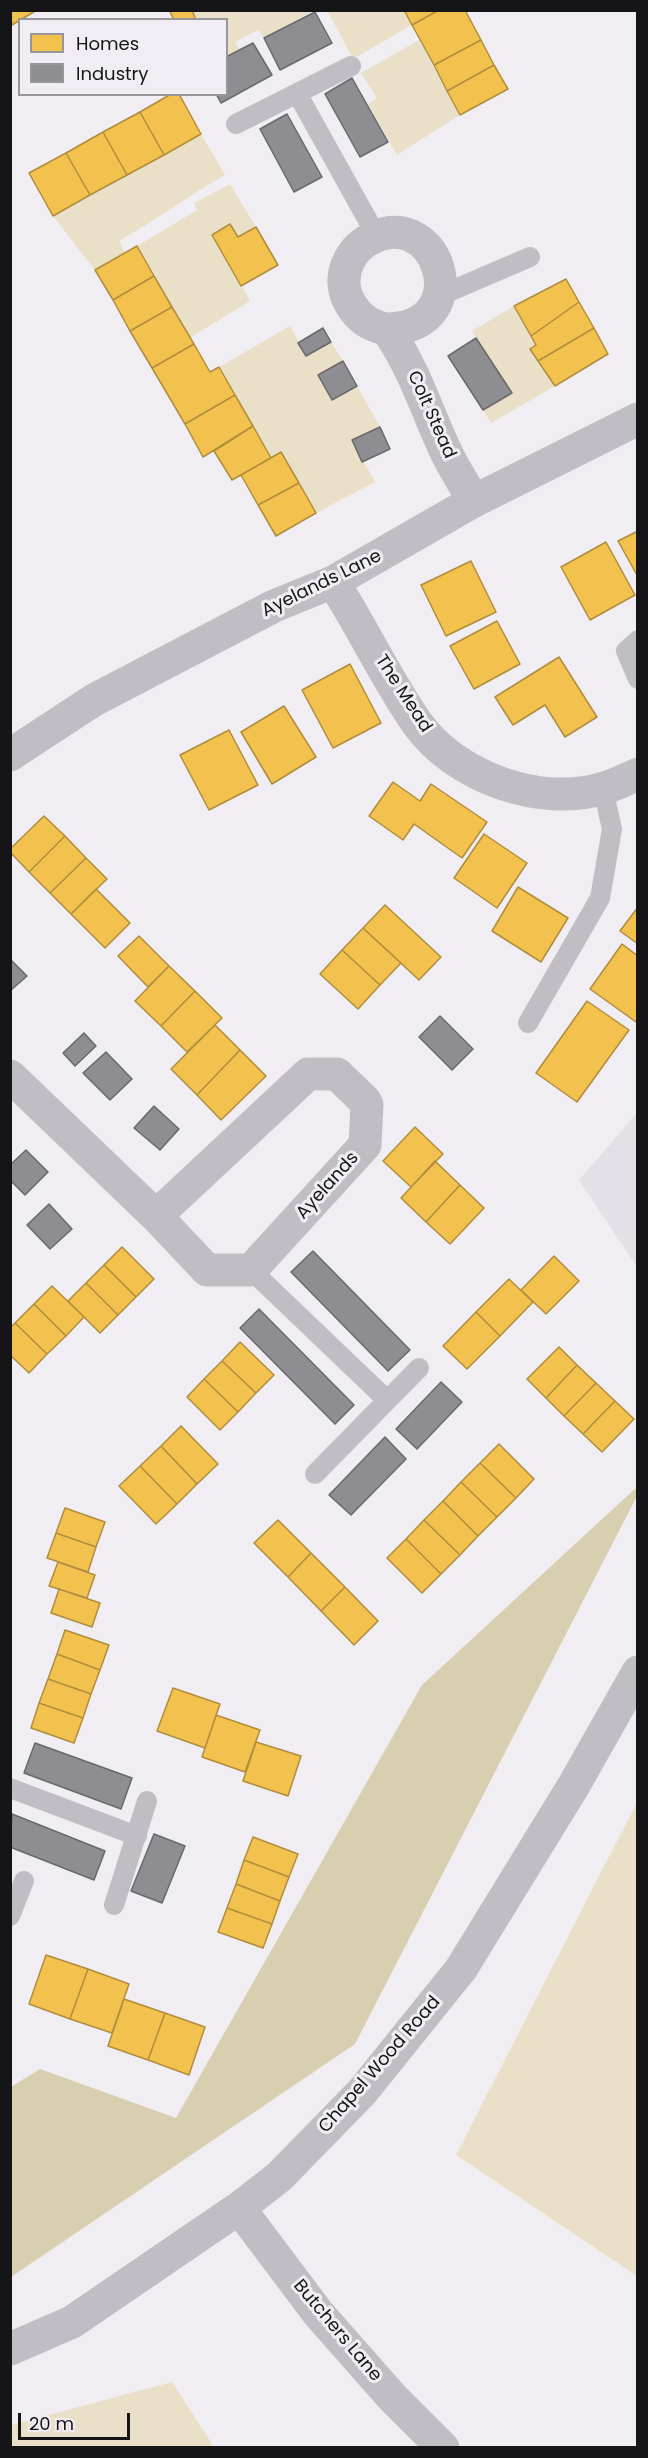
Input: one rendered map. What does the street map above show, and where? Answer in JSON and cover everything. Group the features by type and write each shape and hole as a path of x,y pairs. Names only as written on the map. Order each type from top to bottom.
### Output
{"street":[{"path":"392,232 411,236 425,245 436,258 441,274 439,296 431,311 418,323 402,329 387,329 370,324 357,314 348,300 344,284 348,262 357,247 376,235 392,232"},
{"name":"Colt Stead","path":"387,329 405,356 448,454 474,501"},
{"name":"Ayelands Lane","path":"10,756 94,700 274,606 333,582 474,501 638,419"},
{"name":"The Mead","path":"333,582 418,724 448,754 484,777 528,792 558,794 603,789 638,774"},
{"name":"Ayelands","path":"156,1216 308,1074 337,1074 367,1105 365,1145 251,1270"},
{"path":"10,1076 156,1216 207,1270 251,1270"},
{"name":"Chapel Wood Road","path":"10,2349 72,2322 239,2208 279,2177 362,2092 461,1969 574,1785 638,1672"},
{"name":"Butchers Lane","path":"239,2208 318,2313 392,2397 443,2448"}],"lane":[{"path":"236,124 351,66"},
{"path":"297,93 376,235"},
{"path":"439,296 530,257"},
{"path":"638,640 626,651 638,679"},
{"path":"528,1023 600,898 612,829 603,789"},
{"path":"251,1270 387,1400"},
{"path":"315,1474 419,1368"},
{"path":"10,1788 137,1836"},
{"path":"114,1905 147,1801"},
{"path":"10,1916 18,1891"}],"shaded area":[{"path":"315,10 264,38 258,30 235,42 240,50 228,56 228,18 196,18 192,11"},
{"path":"330,10 404,11 412,25 353,59 328,12"},
{"path":"419,40 460,115 397,155 368,104 377,98 361,73"},
{"path":"201,134 225,175 119,241 125,253 95,270 53,216"},
{"path":"230,184 256,227 238,237 230,224 212,235 250,301 190,338 137,246 197,210 194,203"},
{"path":"514,306 536,345 530,349 555,386 491,423 483,410 512,393 472,331"},
{"path":"290,326 306,356 331,342 343,361 318,375 332,400 357,386 380,427 352,440 375,482 316,513 271,458 219,367"},
{"path":"637,1113 637,1267 579,1180"},
{"path":"637,1487 637,1496 355,2044 11,2277 11,2087 40,2069 176,2118 422,1685"},
{"path":"637,1802 637,2276 456,2155"},
{"path":"172,2382 214,2447 11,2447 11,2425"}],"building: Homes":[{"path":"10,10 37,10 24,18 18,18 18,21 12,25"},
{"path":"169,10 192,10 195,18 173,18"},
{"path":"404,10 439,10 412,25"},
{"path":"439,10 465,10 481,40 434,65 412,25"},
{"path":"481,40 494,65 447,91 434,65"},
{"path":"494,65 508,89 460,115 447,91"},
{"path":"168,96 180,96 201,134 164,155 140,112"},
{"path":"140,112 164,155 127,175 103,132"},
{"path":"103,132 127,175 90,195 66,153"},
{"path":"66,153 90,195 53,216 29,173"},
{"path":"230,224 238,237 256,227 278,265 241,286 212,235"},
{"path":"137,246 154,276 113,300 95,270"},
{"path":"154,276 172,307 130,331 113,300"},
{"path":"566,279 579,302 531,336 514,306"},
{"path":"579,302 594,328 538,361 530,349 536,345 531,336"},
{"path":"172,307 194,344 152,368 130,331"},
{"path":"594,328 608,354 555,386 538,361"},
{"path":"194,344 210,372 219,367 235,395 185,424 152,368"},
{"path":"235,395 253,426 203,457 185,424"},
{"path":"253,426 271,458 232,480 214,451"},
{"path":"281,452 299,483 258,505 241,475"},
{"path":"299,483 316,513 276,536 258,505"},
{"path":"638,531 638,577 618,541"},
{"path":"606,542 635,595 590,620 561,567"},
{"path":"471,561 496,612 446,636 421,585"},
{"path":"497,621 520,664 474,689 450,646"},
{"path":"559,657 597,717 565,737 545,705 513,725 495,697"},
{"path":"350,664 381,723 333,748 302,690"},
{"path":"284,706 316,757 272,784 241,732"},
{"path":"229,730 258,785 209,810 180,755"},
{"path":"393,782 420,801 431,784 487,822 462,858 414,824 403,840 369,816"},
{"path":"44,816 65,836 29,872 10,852 10,849"},
{"path":"484,834 527,863 497,908 454,878"},
{"path":"65,836 86,858 50,893 29,872"},
{"path":"86,858 107,879 71,914 50,893"},
{"path":"518,887 568,918 541,962 492,931"},
{"path":"96,889 130,923 105,948 71,914"},
{"path":"385,905 441,957 419,980 363,928"},
{"path":"638,907 638,944 620,931"},
{"path":"363,928 401,963 380,985 342,950"},
{"path":"139,936 169,966 148,987 118,956"},
{"path":"622,944 638,956 638,1020 636,1022 590,989"},
{"path":"342,950 380,985 358,1009 320,974"},
{"path":"169,966 195,991 161,1026 135,1001"},
{"path":"195,991 222,1018 187,1052 161,1026"},
{"path":"587,1001 629,1030 577,1102 536,1073"},
{"path":"215,1025 240,1050 197,1095 171,1069"},
{"path":"240,1050 266,1076 221,1120 197,1095"},
{"path":"415,1127 443,1154 411,1187 383,1161"},
{"path":"435,1161 460,1185 426,1222 401,1198"},
{"path":"460,1185 484,1208 450,1244 426,1222"},
{"path":"122,1247 154,1279 136,1297 104,1265"},
{"path":"554,1256 579,1281 546,1314 521,1290"},
{"path":"104,1265 136,1297 118,1315 86,1283"},
{"path":"509,1279 533,1302 500,1336 476,1312"},
{"path":"86,1283 118,1315 100,1333 68,1301"},
{"path":"52,1286 84,1317 66,1336 34,1304"},
{"path":"34,1304 66,1336 47,1354 15,1323"},
{"path":"476,1312 500,1336 467,1369 443,1346"},
{"path":"15,1323 47,1354 29,1373 10,1355 10,1328"},
{"path":"240,1342 274,1375 256,1393 222,1361"},
{"path":"559,1347 577,1365 546,1398 527,1379"},
{"path":"222,1361 256,1393 238,1412 204,1379"},
{"path":"577,1365 596,1383 564,1416 546,1398"},
{"path":"204,1379 238,1412 220,1430 187,1397"},
{"path":"596,1383 615,1401 583,1434 564,1416"},
{"path":"615,1401 634,1419 602,1452 583,1434"},
{"path":"181,1426 218,1464 197,1484 161,1446"},
{"path":"499,1444 534,1479 516,1498 480,1463"},
{"path":"161,1446 197,1484 177,1504 140,1466"},
{"path":"480,1463 516,1498 497,1517 461,1482"},
{"path":"140,1466 177,1504 156,1524 119,1486"},
{"path":"461,1482 497,1517 478,1536 443,1501"},
{"path":"443,1501 478,1536 460,1555 424,1520"},
{"path":"65,1508 105,1522 96,1547 56,1533"},
{"path":"278,1520 311,1553 288,1577 254,1543"},
{"path":"424,1520 460,1555 441,1574 406,1539"},
{"path":"56,1533 96,1547 88,1572 47,1558"},
{"path":"406,1539 441,1574 422,1593 387,1558"},
{"path":"311,1553 345,1587 321,1611 288,1577"},
{"path":"58,1562 95,1575 87,1598 49,1586"},
{"path":"345,1587 378,1621 354,1645 321,1611"},
{"path":"59,1589 100,1603 92,1627 51,1613"},
{"path":"65,1630 109,1645 100,1670 57,1654"},
{"path":"57,1654 100,1670 91,1694 48,1679"},
{"path":"48,1679 91,1694 83,1718 39,1703"},
{"path":"173,1688 220,1704 205,1748 157,1731"},
{"path":"39,1703 83,1718 74,1743 31,1728"},
{"path":"216,1715 260,1730 245,1772 202,1757"},
{"path":"256,1742 301,1756 288,1796 243,1781"},
{"path":"253,1837 298,1854 289,1877 244,1860"},
{"path":"244,1860 289,1877 280,1901 236,1884"},
{"path":"236,1884 280,1901 272,1924 227,1908"},
{"path":"227,1908 272,1924 263,1948 218,1932"},
{"path":"46,1955 88,1969 70,2019 29,2004"},
{"path":"88,1969 129,1984 112,2033 70,2019"},
{"path":"124,1999 165,2013 148,2060 108,2046"},
{"path":"165,2013 205,2027 189,2075 148,2060"}],"building: Industry":[{"path":"315,12 332,43 280,70 264,38"},
{"path":"253,43 272,75 221,103 217,96 228,96 228,56"},
{"path":"352,78 388,142 360,157 325,94"},
{"path":"287,114 322,177 294,192 260,129"},
{"path":"323,328 331,342 306,356 298,343"},
{"path":"476,338 512,393 483,410 448,356"},
{"path":"343,361 357,386 332,400 318,375"},
{"path":"380,427 390,449 362,462 352,440"},
{"path":"10,959 27,976 10,991"},
{"path":"440,1016 473,1049 452,1070 419,1037"},
{"path":"84,1033 96,1046 75,1066 63,1053"},
{"path":"106,1052 132,1079 110,1100 83,1073"},
{"path":"154,1106 179,1129 160,1150 134,1128"},
{"path":"26,1150 48,1172 25,1195 10,1180 10,1165"},
{"path":"49,1204 72,1229 50,1249 27,1225"},
{"path":"313,1251 410,1350 388,1371 291,1272"},
{"path":"259,1309 354,1405 335,1424 240,1328"},
{"path":"441,1382 462,1402 417,1449 396,1429"},
{"path":"385,1437 406,1459 351,1515 329,1495"},
{"path":"35,1743 132,1778 121,1809 24,1773"},
{"path":"12,1814 105,1851 94,1880 10,1847"},
{"path":"154,1834 185,1846 162,1903 131,1891"}]}
